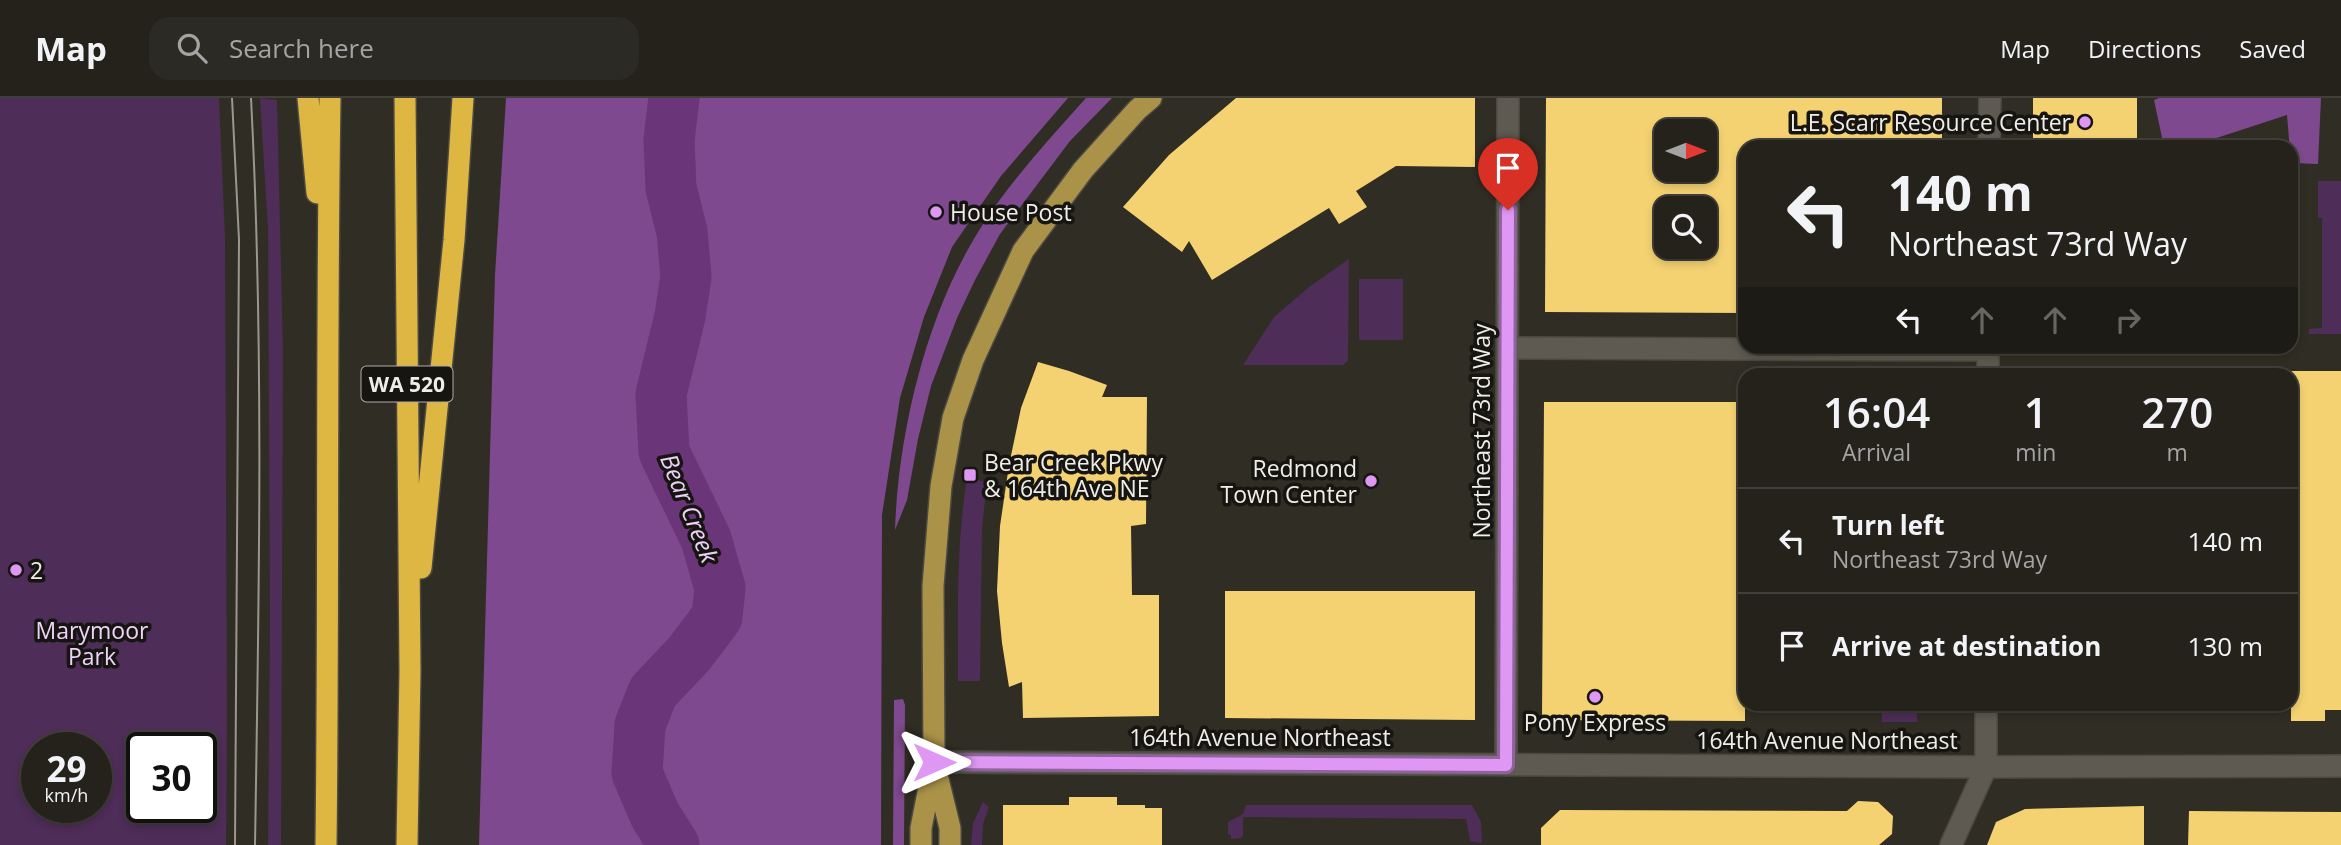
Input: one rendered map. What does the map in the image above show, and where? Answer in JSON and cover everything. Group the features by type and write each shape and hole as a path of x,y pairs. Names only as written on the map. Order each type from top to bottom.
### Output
{"highway":[{"path":"308,98 327,306"},
{"path":"326,845 330,98"},
{"name":"WA 520","path":"405,98 410,671 407,845"},
{"path":"410,671 454,240 463,98"}],"main road":[{"path":"921,845 921,828 934,762 933,586 941,486 953,418 973,360 1023,251 1083,170 1151,98"},
{"path":"934,762 950,828 950,845"}],"street":[{"name":"Northeast 73rd Way","path":"1506,765 1508,98"},
{"path":"1989,140 1990,98"},
{"path":"1508,348 1738,348"},
{"path":"1951,845 1986,767 1986,711"},
{"name":"164th Avenue Northeast","path":"934,762 2341,766"}],"green space":[{"name":"Marymoor Park","path":"0,98 219,98 225,237 226,845 0,845"},
{"path":"260,98 277,100 283,351 281,845 268,845 268,230"},
{"path":"2318,181 2341,181 2341,334 2309,334 2309,329 2322,328 2322,218 2318,218"},
{"path":"1349,259 1348,361 1343,365 1243,365 1274,317 1309,287"},
{"path":"1359,279 1403,279 1403,340 1359,340"},
{"path":"967,478 987,482 982,528 980,681 958,681 959,554"},
{"path":"1882,711 1917,711 1917,722 1882,722"},
{"path":"983,802 989,807 983,824 982,845 971,845 973,823"},
{"path":"1246,805 1472,805 1481,822 1482,843 1470,841 1466,819 1243,817 1243,835 1241,838 1231,839 1228,822 1243,814"}],"shaded area":[{"path":"506,98 1068,98 1001,176 952,247 924,317 900,398 882,515 881,845 479,845 495,275"},
{"path":"1086,98 1112,98 1070,141 1000,234 957,318 931,386 907,500 895,530 902,457 916,382 954,276 996,205"},
{"path":"2321,98 2318,164 2298,163 2298,140 2289,140 2287,115 2210,140 2163,140 2154,100"},
{"path":"903,699 904,845 893,845 894,700"}],"building":[{"path":"1236,98 1475,98 1475,167 1396,166 1356,191 1367,207 1339,224 1329,208 1212,280 1189,241 1182,252 1123,207 1169,155"},
{"path":"1546,98 1942,98 1942,140 1738,140 1738,313 1545,312"},
{"name":"L.E. Scarr Resource Center","path":"2033,98 2137,98 2137,140 2033,140"},
{"path":"1038,362 1107,385 1102,397 1147,397 1146,524 1131,526 1132,595 1159,595 1159,716 1023,718 1022,682 1009,687 997,591 1000,526 1021,408"},
{"path":"2298,371 2341,371 2341,710 2325,710 2325,721 2291,721 2291,711 2298,711"},
{"path":"1544,402 1738,402 1738,711 1745,711 1745,721 1542,720"},
{"path":"1225,591 1475,591 1475,720 1225,718"},
{"path":"1069,797 1117,797 1117,805 1162,808 1162,845 1003,845 1003,805 1069,805"},
{"path":"1858,801 1878,802 1893,816 1892,834 1879,845 1541,845 1541,828 1560,810 1847,811"},
{"path":"2144,806 2144,845 1987,845 1996,822 2025,809"},
{"path":"2189,811 2341,812 2341,845 2188,845"}],"waterway":[{"name":"Bear Creek","path":"674,98 669,140 671,188 682,232 686,277 680,316 661,394 664,452 706,539 720,588 717,617 689,654 653,692 640,725 637,773 655,815 674,845"}],"tram line":[{"path":"232,98 239,240 235,845"},
{"path":"251,98 259,378 255,845"}],"place":[{"name":"L.E. Scarr Resource Center","path":"2085,122"},
{"name":"House Post","path":"936,212"},
{"name":"Bear Creek Pkwy & 164th Ave NE","path":"970,475"},
{"name":"Redmond Town Center","path":"1371,481"},
{"name":"2","path":"16,570"},
{"name":"Pony Express","path":"1595,697"}],"route":[{"path":"934,762 1506,765 1508,210"}]}
